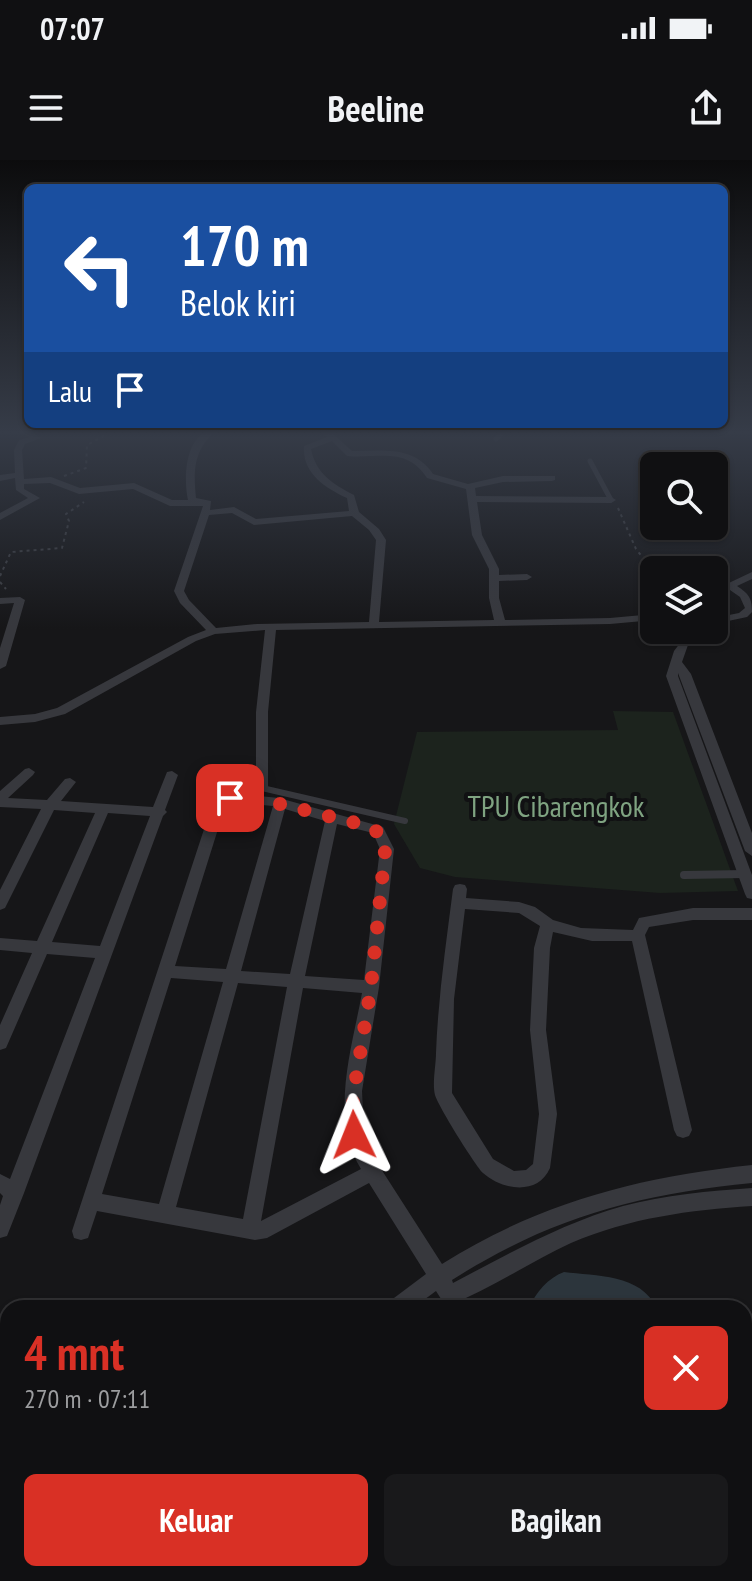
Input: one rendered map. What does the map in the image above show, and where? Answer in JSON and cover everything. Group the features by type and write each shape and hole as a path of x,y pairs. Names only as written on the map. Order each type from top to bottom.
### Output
{"street":[{"path":"0,517 35,498 32,496"},
{"path":"156,496 170,503 208,503 179,591 184,601 213,631"},
{"path":"192,496 197,501"},
{"path":"350,496 354,513 362,522 376,529 381,540 374,623"},
{"path":"500,623 494,598 495,578 477,535 471,499 611,500"},
{"path":"205,513 234,510 254,522 354,513"},
{"path":"495,578 527,577"},
{"path":"730,586 747,578 752,592"},
{"path":"728,618 743,615 750,608 744,595 730,586"},
{"path":"0,601 20,600 0,666"},
{"path":"0,721 35,718 61,711 179,645 213,631 374,623 500,623 640,618"},
{"path":"262,788 262,712 271,627"},
{"path":"683,644 672,676 747,853 745,874 752,894"},
{"path":"0,800 29,772"},
{"path":"0,1229 8,1188 106,953 172,775"},
{"path":"0,904 49,806 70,782"},
{"path":"81,1231 221,802 230,798 280,804 372,827 386,841 371,987 353,1097 353,1119 359,1150 450,1295 536,1251 605,1221 718,1199 752,1197"},
{"path":"0,800 160,812"},
{"path":"165,1215 280,804"},
{"path":"0,1043 103,809"},
{"path":"250,1230 296,982 332,818"},
{"path":"548,924 542,948 538,1030 548,1114 546,1140 541,1168 530,1178 514,1180 487,1165 443,1094 446,999 459,896 540,914 548,924 577,936 608,938 638,935"},
{"path":"683,1130 638,935 644,922 667,917 752,914"},
{"path":"0,944 106,953"},
{"path":"165,971 371,987"},
{"path":"93,1201 250,1230 267,1229 372,1172"},
{"path":"407,1300 438,1275 562,1211 658,1186 708,1177 752,1174"},
{"path":"708,1177 718,1199"}],"lane":[{"path":"609,496 611,500"},
{"path":"262,788 405,821"},
{"path":"684,875 745,874"}],"path":[{"path":"0,576 11,552 62,548 69,521 66,514 85,501 82,496"},
{"path":"611,500 623,515 641,556"}],"green space":[{"name":"TPU Cibarengkok","path":"613,711 673,712 738,891 660,893 455,877 420,868 394,824 417,732 618,730"}],"waterway":[{"path":"552,1300 564,1287 619,1294 628,1300"}],"route":[{"path":"230,798 280,804 372,827 386,841 371,987 353,1097 354,1135"}]}
